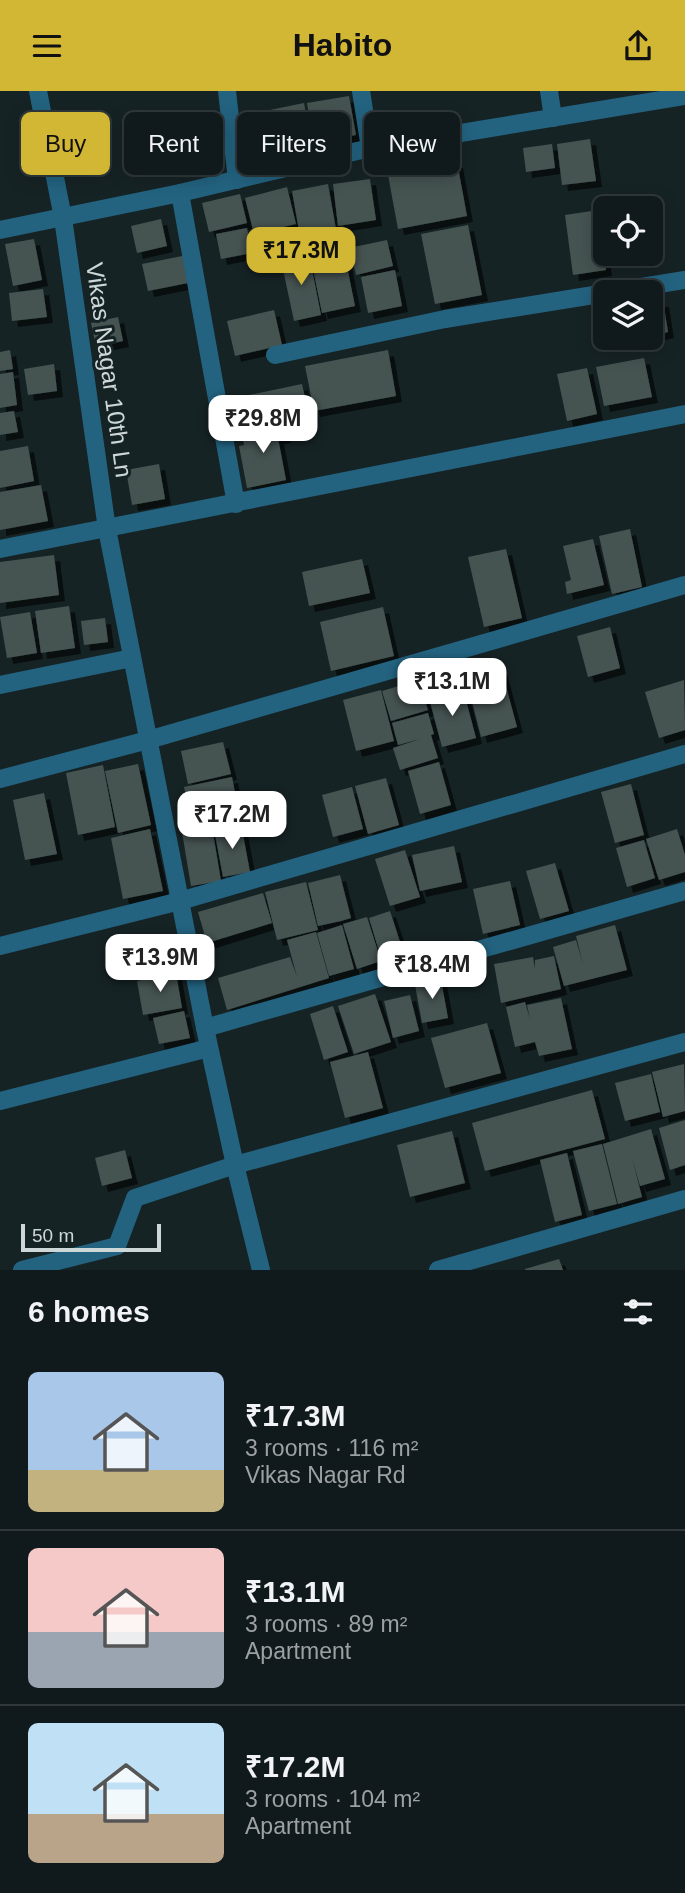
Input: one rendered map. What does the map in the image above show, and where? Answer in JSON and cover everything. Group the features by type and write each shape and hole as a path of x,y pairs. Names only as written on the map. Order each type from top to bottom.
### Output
{"street":[{"name":"Vikas Nagar 10th Ln","path":"38,91 62,218 107,529 209,1048 234,1165 261,1270"},
{"path":"227,91 237,180"},
{"path":"361,91 364,112"},
{"path":"549,91 553,118"},
{"path":"460,133 685,96"},
{"path":"0,230 180,193 364,149"},
{"path":"180,193 236,503"},
{"path":"663,284 685,280"},
{"path":"275,355 445,319 593,295"},
{"path":"0,549 685,414"},
{"path":"0,779 148,740 685,585"},
{"path":"0,685 132,658"},
{"path":"0,946 180,901 685,754"},
{"path":"205,1028 685,891"},
{"path":"22,1270 117,1246 135,1198 234,1165 685,1042"},
{"path":"0,1101 209,1048"},
{"path":"438,1270 685,1199"}],"building":[{"path":"349,96 356,135 350,136 350,112 308,112 307,103"},
{"path":"304,103 306,112 270,112"},
{"path":"590,139 596,181 562,185 557,144"},
{"path":"552,144 555,168 526,172 523,148"},
{"path":"388,175 459,175 467,216 398,229"},
{"path":"370,179 376,220 338,226 333,184"},
{"path":"328,184 337,235 301,242 292,191"},
{"path":"287,187 296,224 254,234 245,198"},
{"path":"240,194 247,223 209,232 202,203"},
{"path":"593,211 593,266 605,266 606,270 573,275 565,215"},
{"path":"161,219 167,246 137,253 131,226"},
{"path":"468,225 482,295 435,304 421,234"},
{"path":"247,228 252,253 221,259 216,234"},
{"path":"34,239 42,280 13,286 5,244"},
{"path":"387,240 393,266 356,275 349,248"},
{"path":"343,247 355,306 322,313 310,254"},
{"path":"309,254 321,315 294,321 281,260"},
{"path":"187,255 193,282 148,291 142,264"},
{"path":"395,270 402,306 368,313 361,277"},
{"path":"43,289 47,317 12,321 9,293"},
{"path":"663,301 668,332 663,333"},
{"path":"274,310 282,345 235,356 227,321"},
{"path":"118,317 123,341 96,347 91,323"},
{"path":"10,350 13,369 0,371 0,352"},
{"path":"388,350 396,396 314,411 305,366"},
{"path":"644,358 652,397 604,406 596,367"},
{"path":"54,364 57,391 28,395 24,369"},
{"path":"587,368 597,414 567,421 557,374"},
{"path":"13,372 17,405 0,408 0,374"},
{"path":"302,384 309,415 250,427 244,396"},
{"path":"14,411 18,432 0,435 0,413"},
{"path":"283,421 285,437 278,438 286,480 247,488 239,446 244,445 241,430"},
{"path":"28,446 34,481 0,488 0,451"},
{"path":"159,464 165,499 132,505 126,470"},
{"path":"41,485 48,521 0,530 0,492"},
{"path":"630,529 642,587 612,594 599,536"},
{"path":"593,539 604,585 567,594 565,582 571,580 563,546"},
{"path":"506,549 522,618 484,627 468,557"},
{"path":"54,555 59,595 0,603 0,562"},
{"path":"362,559 370,593 309,606 302,572"},
{"path":"69,606 75,648 41,653 35,611"},
{"path":"383,607 394,656 331,671 320,622"},
{"path":"30,612 37,653 7,658 0,617"},
{"path":"105,618 108,642 84,645 81,621"},
{"path":"610,627 620,668 588,677 577,636"},
{"path":"501,668 517,727 481,737 466,678"},
{"path":"419,680 428,710 391,721 382,691"},
{"path":"684,680 685,730 659,738 645,692"},
{"path":"463,689 476,738 442,747 429,698"},
{"path":"381,690 394,741 356,751 343,700"},
{"path":"428,713 438,758 400,770 393,748 420,739 398,745 392,723"},
{"path":"223,742 231,774 188,784 181,751"},
{"path":"439,762 451,805 420,814 408,771"},
{"path":"138,764 151,825 118,833 105,771"},
{"path":"103,765 115,827 78,835 66,773"},
{"path":"232,777 240,818 193,828 184,787"},
{"path":"386,778 399,825 368,834 355,786"},
{"path":"631,784 644,835 615,843 601,792"},
{"path":"352,787 363,829 333,837 322,795"},
{"path":"44,793 57,854 25,860 13,800"},
{"path":"241,824 250,872 223,877 214,829"},
{"path":"212,827 221,881 191,886 182,832"},
{"path":"150,829 163,891 123,899 111,838"},
{"path":"677,829 685,855 685,872 659,880 646,839"},
{"path":"644,840 655,878 627,887 616,848"},
{"path":"454,846 462,882 420,891 412,855"},
{"path":"405,850 420,897 390,906 375,859"},
{"path":"555,863 569,911 540,919 526,871"},
{"path":"340,875 351,918 318,926 308,883"},
{"path":"510,881 520,925 483,934 473,889"},
{"path":"306,882 318,930 277,940 265,892"},
{"path":"263,893 272,923 207,943 198,912"},
{"path":"390,911 404,954 382,961 369,918"},
{"path":"367,917 381,961 357,969 343,924"},
{"path":"342,925 354,969 329,976 317,933"},
{"path":"615,925 627,970 564,986 553,947 576,940 583,964 576,936"},
{"path":"316,932 329,978 227,1010 218,978 290,957 297,977 287,940"},
{"path":"554,956 561,989 501,1003 494,964 533,957 535,969 535,960"},
{"path":"176,973 182,1008 143,1015 137,981"},
{"path":"441,980 448,1018 422,1023 415,985"},
{"path":"375,994 391,1042 354,1054 338,1006"},
{"path":"410,995 419,1031 393,1038 384,1001"},
{"path":"561,998 572,1049 539,1056 535,1042 515,1047 506,1007 525,1002 530,1019 527,1005"},
{"path":"333,1006 348,1052 324,1060 310,1014"},
{"path":"184,1011 190,1038 159,1044 153,1018"},
{"path":"487,1023 501,1073 445,1088 431,1038"},
{"path":"368,1052 383,1108 345,1118 330,1062"},
{"path":"684,1064 685,1111 663,1117 652,1072"},
{"path":"651,1074 660,1112 625,1121 615,1083"},
{"path":"592,1090 605,1139 485,1171 472,1123"},
{"path":"685,1120 685,1165 670,1170 659,1128"},
{"path":"651,1129 665,1179 640,1186 632,1158 642,1197 618,1204 603,1144"},
{"path":"452,1131 465,1183 410,1197 397,1145"},
{"path":"602,1144 617,1204 589,1211 573,1151"},
{"path":"125,1150 132,1178 102,1186 95,1158"},
{"path":"567,1153 582,1215 555,1222 540,1160"},
{"path":"559,1259 563,1270 525,1270 525,1269"}]}
